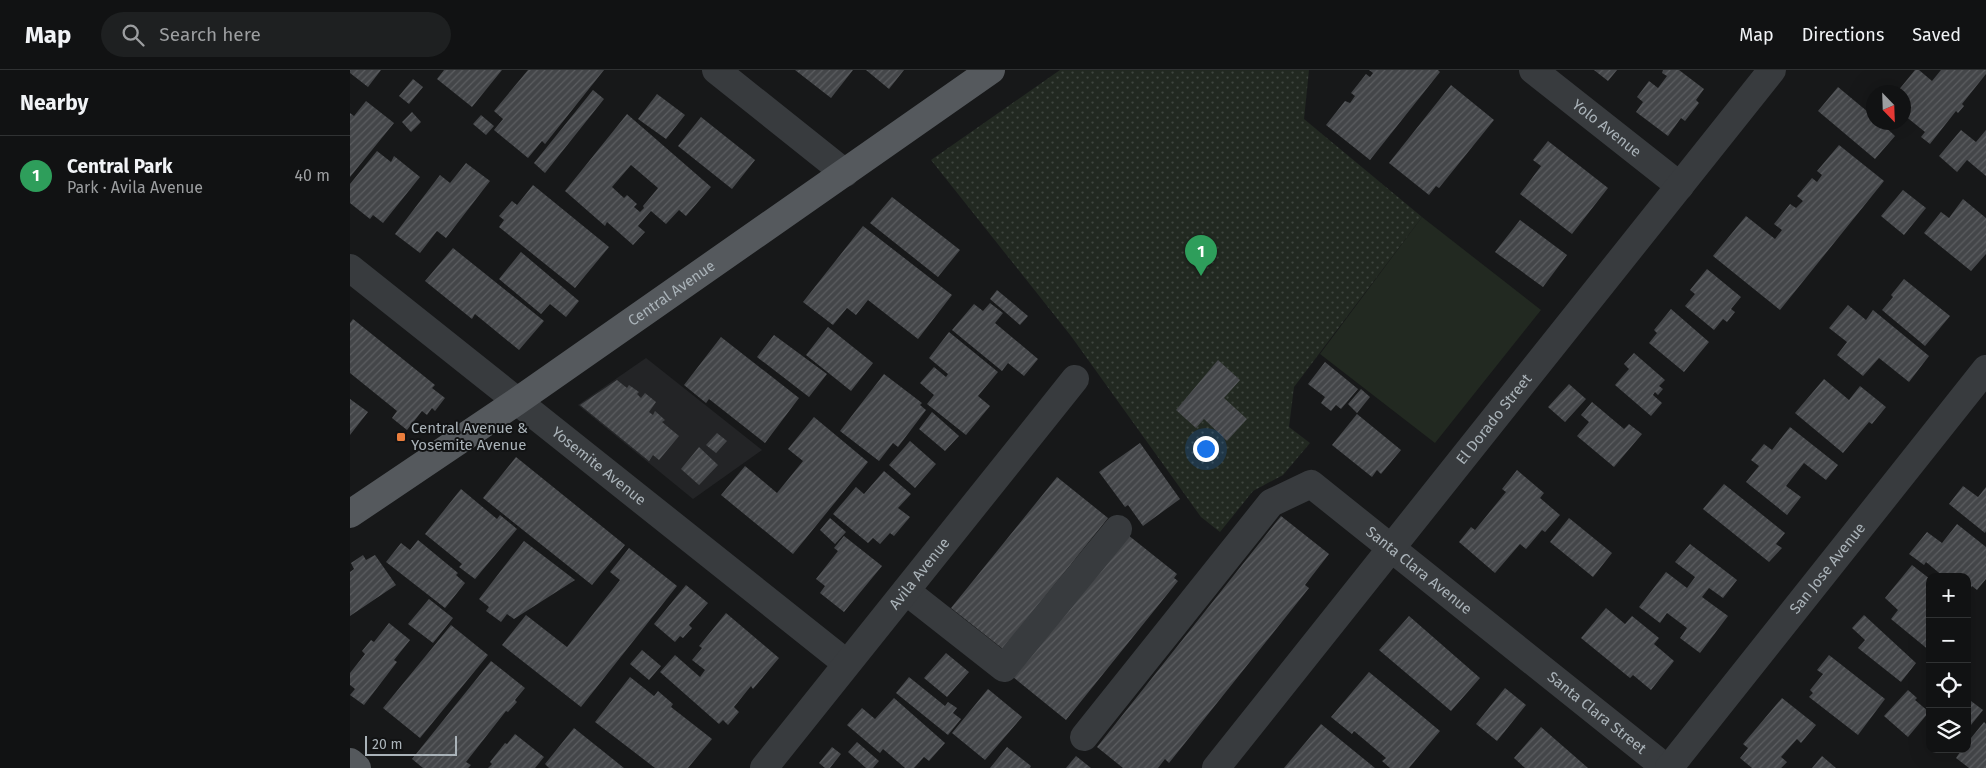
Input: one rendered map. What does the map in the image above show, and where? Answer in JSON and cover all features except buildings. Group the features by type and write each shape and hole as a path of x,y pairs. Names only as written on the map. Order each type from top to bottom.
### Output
{"main road":[{"name":"Central Avenue","path":"350,514 516,402 991,70"},
{"path":"350,762 357,768"}],"street":[{"path":"716,70 845,173"},
{"name":"Yolo Avenue","path":"1533,70 1680,186"},
{"name":"El Dorado Street","path":"1216,768 1772,70"},
{"name":"Yosemite Avenue","path":"350,268 846,664"},
{"name":"San Jose Avenue","path":"1667,768 1986,369"},
{"name":"Avila Avenue","path":"764,768 1076,379"},
{"name":"Santa Clara Avenue","path":"1084,737 1271,503 1311,484 1529,657"},
{"path":"906,591 1004,668 1118,529"},
{"name":"Santa Clara Street","path":"1529,657 1667,768"}],"shaded area":[{"path":"1060,70 1309,70 1304,119 1422,217 1294,387 1289,427 1310,443 1283,475 1253,491 1220,532 1201,517 1071,336 931,160"},
{"path":"1422,217 1541,310 1435,443 1320,354"},
{"path":"646,358 762,450 693,499 578,405"}],"place":[{"name":"Central Park","path":"1201,276"},
{"name":"Central Avenue & Yosemite Avenue","path":"401,437"}]}
